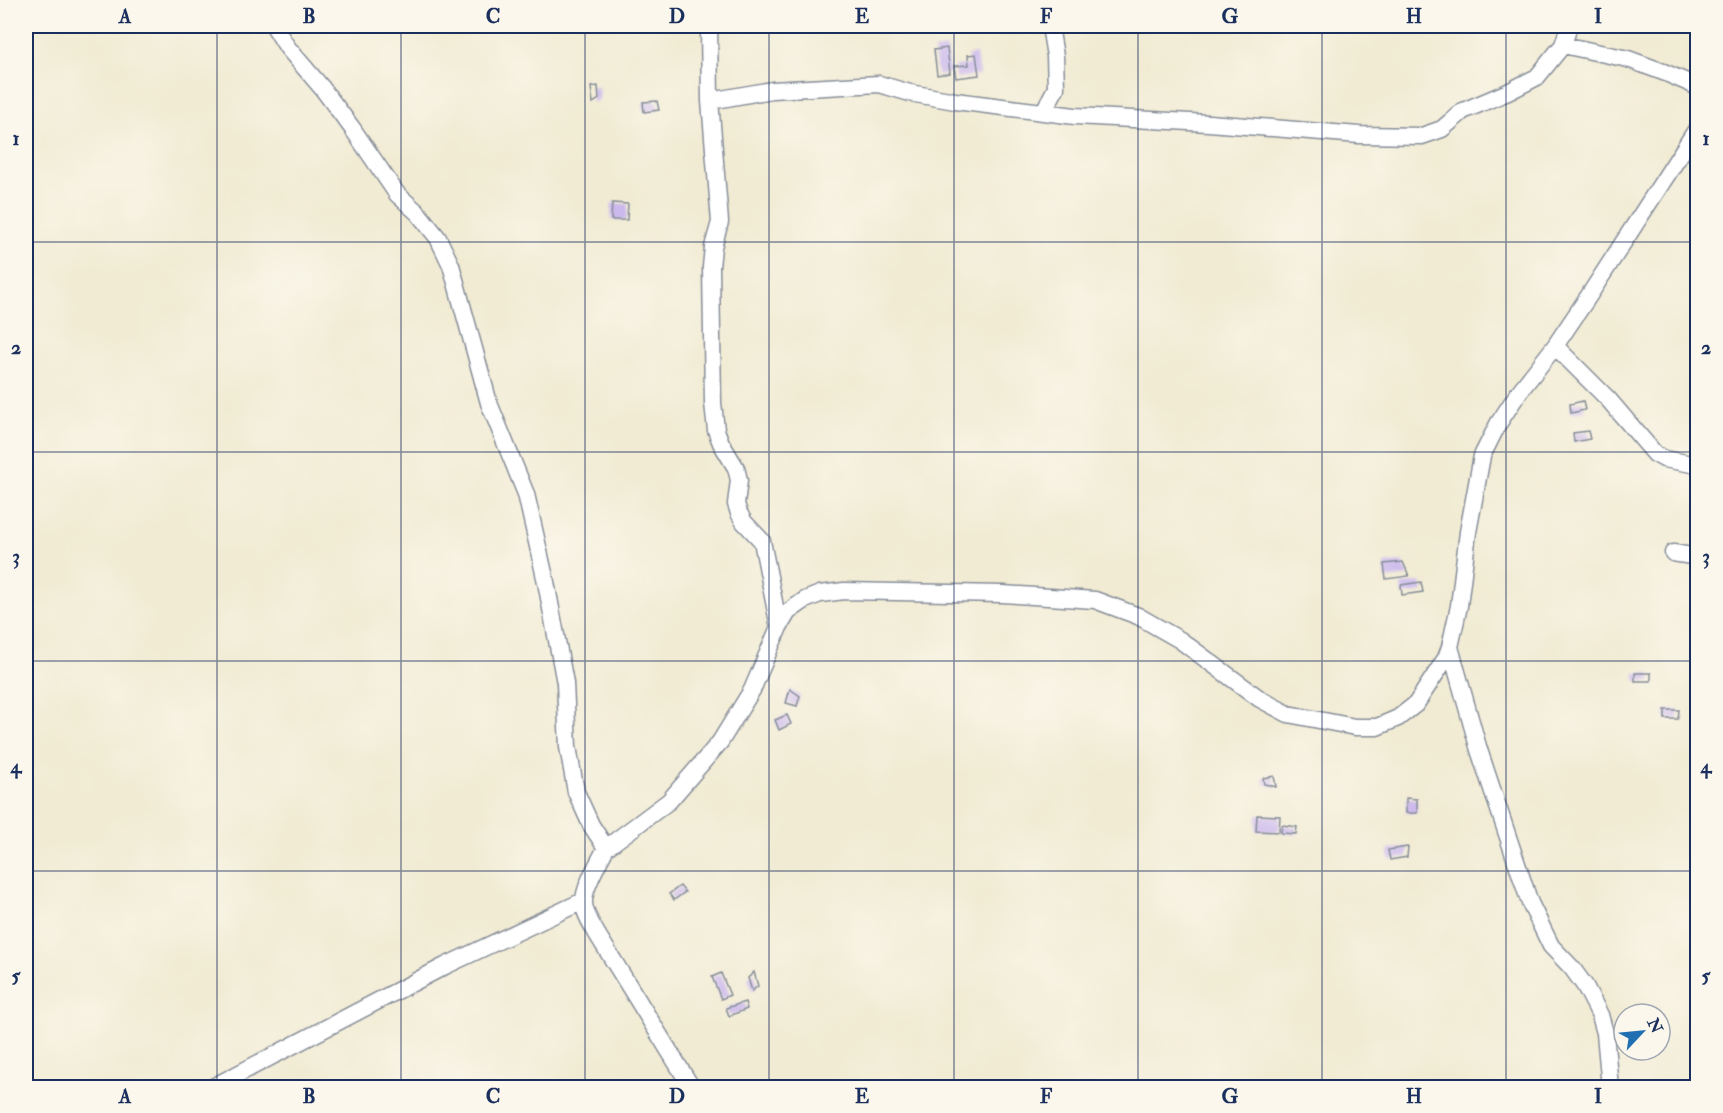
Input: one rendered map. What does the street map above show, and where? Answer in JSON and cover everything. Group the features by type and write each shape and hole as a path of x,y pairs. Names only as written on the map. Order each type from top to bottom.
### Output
{"street":[{"path":"274,26 287,47 352,128 397,194 418,213 438,237 451,265 489,403 526,494 546,582 565,683 568,747 576,792 591,825 606,848"},
{"path":"709,26 710,101 720,222 713,247 711,267 713,403 716,430 736,468 739,480 736,504 739,513 744,522 762,541 779,627"},
{"path":"1044,111 1056,88 1055,56 1050,26"},
{"path":"710,101 772,90 879,84 910,93 955,101 1075,116 1209,123 1359,135 1422,136 1442,129 1463,111 1537,77 1563,45 1569,26"},
{"path":"1563,45 1628,59 1698,87"},
{"path":"692,1088 597,934 585,911 583,901 606,848 669,801 720,742 752,690 779,627 788,612 805,600 820,594 844,591 1003,594 1095,600 1138,616 1180,640 1260,699 1288,714 1355,727 1377,727 1398,718 1416,704 1436,675 1450,647 1459,606 1468,532 1482,456 1498,424 1519,392 1555,346 1698,127"},
{"path":"1555,346 1609,400 1655,453 1664,459 1698,465"},
{"path":"1673,553 1698,557"},
{"path":"1450,647 1479,750 1530,903 1551,946 1585,986 1600,1015 1605,1033 1610,1088"},
{"path":"211,1088 445,966 583,901"}],"building":[{"path":"947,48 950,73 937,75 934,50"},
{"path":"976,54 979,75 956,78 954,66 969,65 968,55"},
{"path":"598,86 599,99 593,103 591,87"},
{"path":"657,101 659,110 644,112 643,102"},
{"path":"612,203 628,204 627,220 611,220"},
{"path":"1583,401 1585,410 1571,413 1570,404"},
{"path":"1588,431 1590,439 1574,442 1573,433"},
{"path":"1403,562 1409,576 1386,579 1384,564"},
{"path":"1421,582 1423,592 1402,595 1401,585"},
{"path":"1635,673 1651,673 1651,681 1635,681"},
{"path":"790,689 800,696 797,706 786,703"},
{"path":"1665,710 1679,710 1678,719 1665,719"},
{"path":"787,715 791,724 779,730 775,720"},
{"path":"1274,776 1276,787 1264,784 1263,778"},
{"path":"1406,798 1417,799 1417,813 1406,813"},
{"path":"1257,815 1280,816 1279,832 1256,831"},
{"path":"1282,825 1297,827 1296,834 1281,833"},
{"path":"1408,847 1407,857 1390,860 1388,850"},
{"path":"680,886 685,892 674,900 669,894"},
{"path":"754,972 758,986 752,991 748,978"},
{"path":"721,973 730,995 721,999 712,977"},
{"path":"745,1002 747,1009 729,1016 726,1008"}]}
